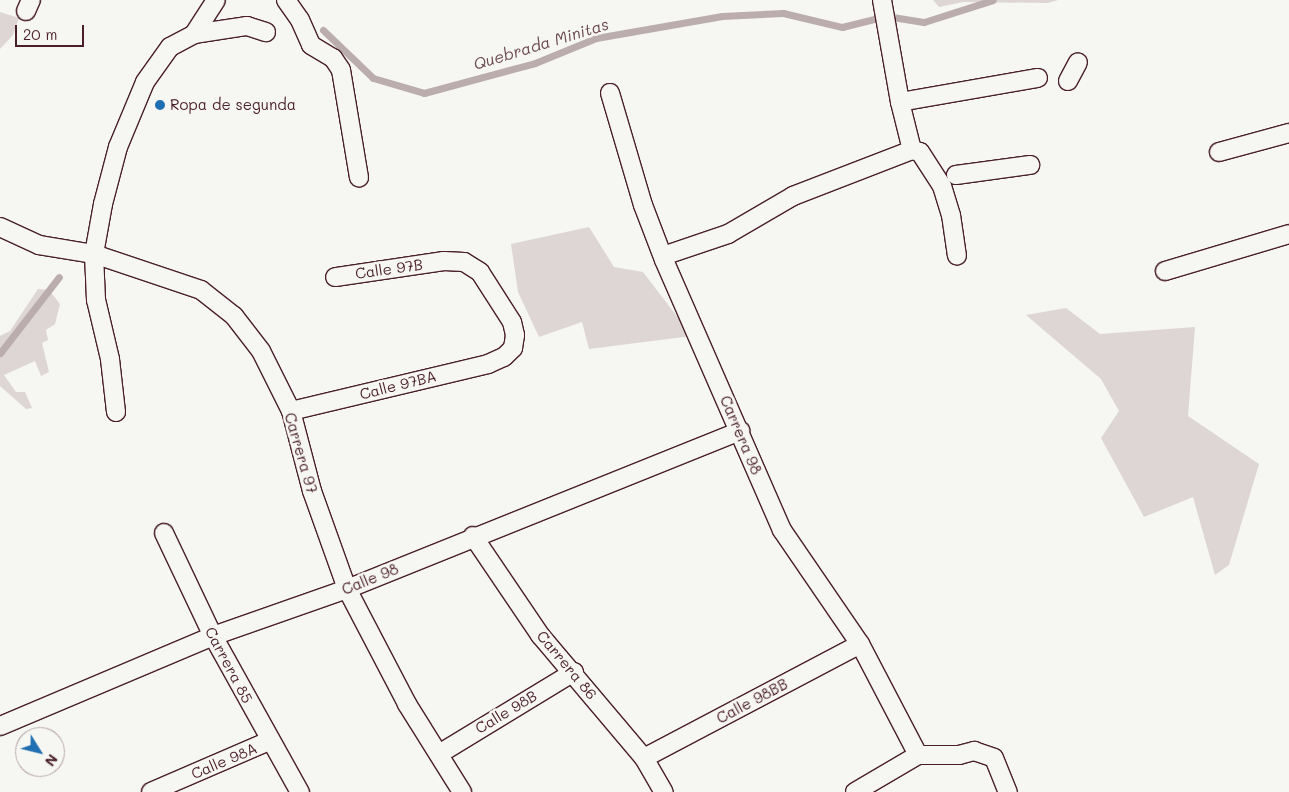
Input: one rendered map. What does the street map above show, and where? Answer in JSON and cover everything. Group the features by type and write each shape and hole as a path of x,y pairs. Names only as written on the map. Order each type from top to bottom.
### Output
{"street":[{"path":"194,34 216,0"},
{"path":"286,0 300,20 311,45 333,58 341,70 359,178"},
{"path":"882,0 900,102 912,150"},
{"path":"116,412 110,359 96,300 94,254 118,147 145,82 170,47 194,34 247,26 266,32"},
{"path":"1068,81 1078,62"},
{"path":"900,102 1038,78"},
{"name":"Carrera 98","path":"610,93 643,205 663,256 741,431 782,530 860,644 918,754"},
{"path":"1219,152 1289,133"},
{"path":"663,256 728,234 793,196 912,150 920,152 942,186 951,215 958,256"},
{"path":"956,175 1030,165"},
{"name":"Carrera 97","path":"0,227 40,245 94,254 201,290 220,303 261,351 291,411 312,491 347,589 408,704 462,792"},
{"path":"1165,271 1289,234"},
{"name":"Calle 97B","path":"335,277 444,261 464,262 480,272 512,322 516,335 513,348 504,357"},
{"name":"Calle 97BA","path":"291,411 504,357"},
{"name":"Calle 98","path":"0,726 213,636 347,589 473,536 741,431"},
{"name":"Carrera 85","path":"164,533 213,636 269,741 300,792"},
{"name":"Carrera 86","path":"473,536 540,635 574,672 644,758 664,792"},
{"name":"Calle 98BB","path":"644,758 860,644"},
{"name":"Calle 98B","path":"439,754 574,672"},
{"name":"Calle 98A","path":"151,792 269,741"},
{"path":"855,792 918,754 959,755 974,751 994,758 1008,792"}],"shaded area":[{"path":"933,0 1058,0 1048,3 963,2 939,7"},
{"path":"0,12 19,18 13,35 0,49"},
{"path":"589,227 614,267 643,272 692,336 589,349 582,322 539,337 518,292 511,244"},
{"path":"38,289 49,290 60,304 55,324 46,330 48,340 42,343 49,372 41,376 35,361 4,375 16,392 25,392 32,408 26,409 0,386 0,336 10,331"},
{"path":"1066,308 1100,334 1195,327 1188,416 1259,464 1229,565 1215,575 1193,497 1144,517 1101,438 1119,411 1101,379 1026,315"}],"waterway":[{"name":"Quebrada Minitas","path":"323,30 373,78 424,93 535,63 596,38 722,16 783,13 842,27 886,16 924,22 993,0"},
{"name":"Quebrada Minitas","path":"0,353 59,277"}],"place":[{"name":"Ropa de segunda","path":"160,105"}]}
